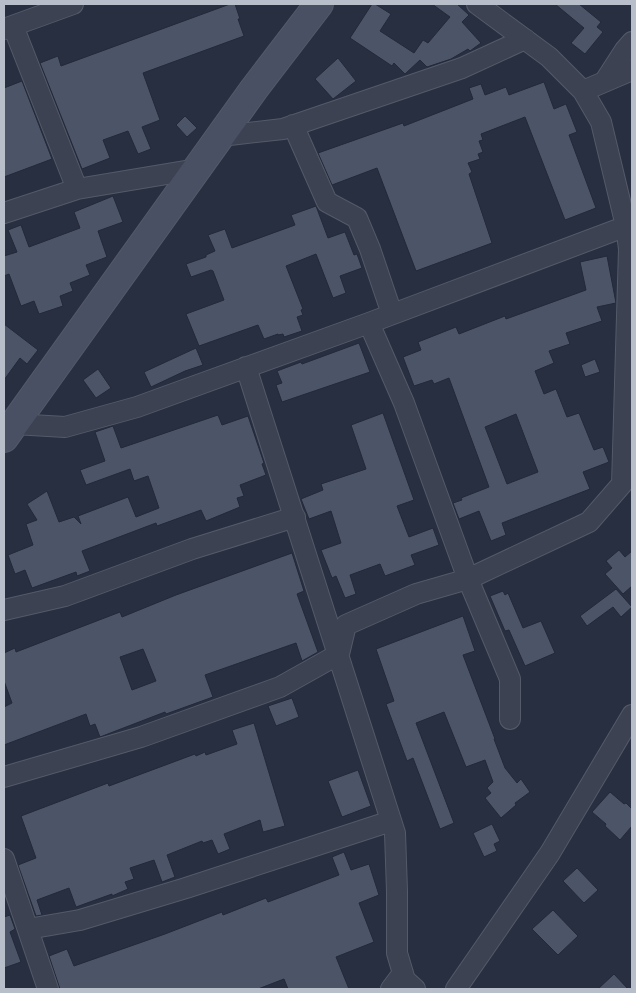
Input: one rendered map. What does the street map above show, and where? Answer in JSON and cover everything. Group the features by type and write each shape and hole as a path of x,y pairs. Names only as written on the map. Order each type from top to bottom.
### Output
{"street":[{"path":"74,4 8,28 77,189"},
{"path":"7,429 319,4"},
{"path":"4,777 141,737 280,687 339,654 346,625 416,594 468,579 589,522 627,482 629,225 601,122 583,91 549,57 477,4"},
{"path":"221,136 283,129 462,68 525,39"},
{"path":"605,82 632,42"},
{"path":"583,91 632,70"},
{"path":"294,125 327,202 357,218 370,249 392,314"},
{"path":"4,213 77,189 197,169"},
{"path":"7,429 65,427 137,407 369,323 629,225"},
{"path":"369,323 404,403 468,579 510,679 510,718"},
{"path":"246,367 395,833 397,953 405,980 415,989"},
{"path":"4,610 65,596 192,550 294,517"},
{"path":"456,989 550,853 632,715"},
{"path":"28,929 80,920 186,888 391,821"},
{"path":"4,859 48,989"},
{"path":"391,989 403,972"}],"building":[{"path":"230,4 235,4 244,36 143,73 160,120 142,127 151,149 138,154 128,131 103,140 110,158 82,169 40,63 58,56 61,66"},
{"path":"372,4 391,14 380,31 414,53 423,40 428,43 450,17 432,4 457,4 469,15 462,22 481,43 470,51 468,49 451,59 427,67 420,60 405,74 394,63 392,66 350,38"},
{"path":"555,4 579,4 601,22 597,27 603,32 585,54 571,43 584,28"},
{"path":"338,58 356,81 333,99 315,79"},
{"path":"22,81 52,159 4,177 4,88"},
{"path":"544,82 554,109 566,104 577,132 569,135 596,208 565,220 525,117 481,134 483,140 479,141 483,152 478,154 480,159 468,163 472,172 469,174 492,243 416,271 377,168 332,185 318,153 403,123 404,126 473,99 469,88 481,84 485,95 506,87 509,95"},
{"path":"185,116 197,128 187,137 176,125"},
{"path":"113,196 123,222 98,231 107,257 86,265 90,275 70,283 73,291 60,296 63,306 39,314 34,301 21,306 9,274 4,276 4,256 17,252 8,230 21,225 29,247 80,228 74,212"},
{"path":"316,206 328,238 345,232 354,255 357,254 362,268 340,276 346,293 333,298 316,254 286,266 303,309 301,310 303,315 297,317 302,331 284,337 283,334 278,334 264,339 258,325 199,346 186,314 224,300 213,271 191,277 186,264 206,257 206,255 215,251 208,235 225,229 232,248 295,225 291,215"},
{"path":"607,256 616,303 597,307 602,321 566,333 570,344 549,351 554,363 535,371 544,394 556,389 567,417 579,413 594,450 603,447 609,462 583,472 590,489 502,523 506,535 491,541 479,511 459,519 453,503 489,487 449,378 434,384 432,380 414,386 403,357 421,350 418,342 456,327 459,334 505,316 506,319 586,290 580,262","holes":["516,414 538,472 507,484 485,427"]},
{"path":"4,324 38,350 27,364 20,358 4,380"},
{"path":"359,343 370,372 282,402 276,385 282,383 277,371"},
{"path":"196,348 203,365 151,387 144,372"},
{"path":"595,359 600,372 585,377 581,365"},
{"path":"98,369 111,388 96,398 83,380"},
{"path":"383,413 414,500 397,506 409,537 433,528 439,545 411,555 415,565 385,576 380,564 350,575 356,594 345,598 336,576 332,578 321,550 341,543 331,511 309,519 301,499 323,490 321,484 366,469 351,425"},
{"path":"218,415 222,425 248,416 264,463 262,464 266,475 240,485 244,496 237,498 240,507 206,521 201,510 157,526 156,523 82,551 90,571 77,576 76,572 32,588 25,570 15,574 8,555 33,545 26,524 37,520 27,504 47,491 59,522 74,517 81,524 78,516 128,497 136,517 159,508 148,476 134,481 130,469 86,485 80,470 105,461 95,432 113,426 121,448"},
{"path":"619,550 625,557 632,551 632,586 623,594 605,574 612,568 606,561"},
{"path":"292,553 304,591 297,594 318,652 302,661 296,643 205,675 213,697 166,714 165,712 100,737 95,724 90,726 86,714 4,745 4,707 12,703 4,681 4,653 15,648 16,652 120,612 122,617 176,595","holes":["143,649 156,681 132,690 120,657"]},
{"path":"616,589 632,607 621,617 613,607 587,626 580,616"},
{"path":"503,591 505,595 508,593 523,628 541,621 555,653 525,666 509,630 505,631 490,596"},
{"path":"463,616 475,651 463,655 505,768 517,783 521,779 530,792 515,803 516,805 501,818 485,798 491,793 487,788 493,782 485,760 466,767 444,712 416,723 454,823 440,829 413,758 407,761 386,704 394,701 376,649"},
{"path":"292,698 299,717 276,726 268,706"},
{"path":"254,723 285,826 263,832 260,820 224,834 230,849 218,854 212,840 203,843 202,841 167,855 175,877 162,882 154,860 130,868 134,879 125,882 128,889 76,907 69,888 37,900 42,915 36,916 18,865 36,858 21,816 108,783 109,786 195,754 196,756 205,752 206,755 237,744 232,730"},
{"path":"358,770 371,806 342,817 328,781"},
{"path":"610,792 632,809 632,826 620,840 592,812"},
{"path":"492,824 500,841 494,844 497,851 484,857 473,833"},
{"path":"344,852 351,870 369,864 379,895 359,903 374,942 336,957 349,989 288,989 284,979 258,989 60,989 49,956 67,949 74,966 222,912 223,915 266,898 268,902 339,875 332,857"},
{"path":"577,868 598,890 584,903 563,881"},
{"path":"553,910 578,936 558,955 532,929"},
{"path":"10,915 15,929 10,932 21,962 4,968 4,917"},
{"path":"614,974 628,989 598,989"}]}
